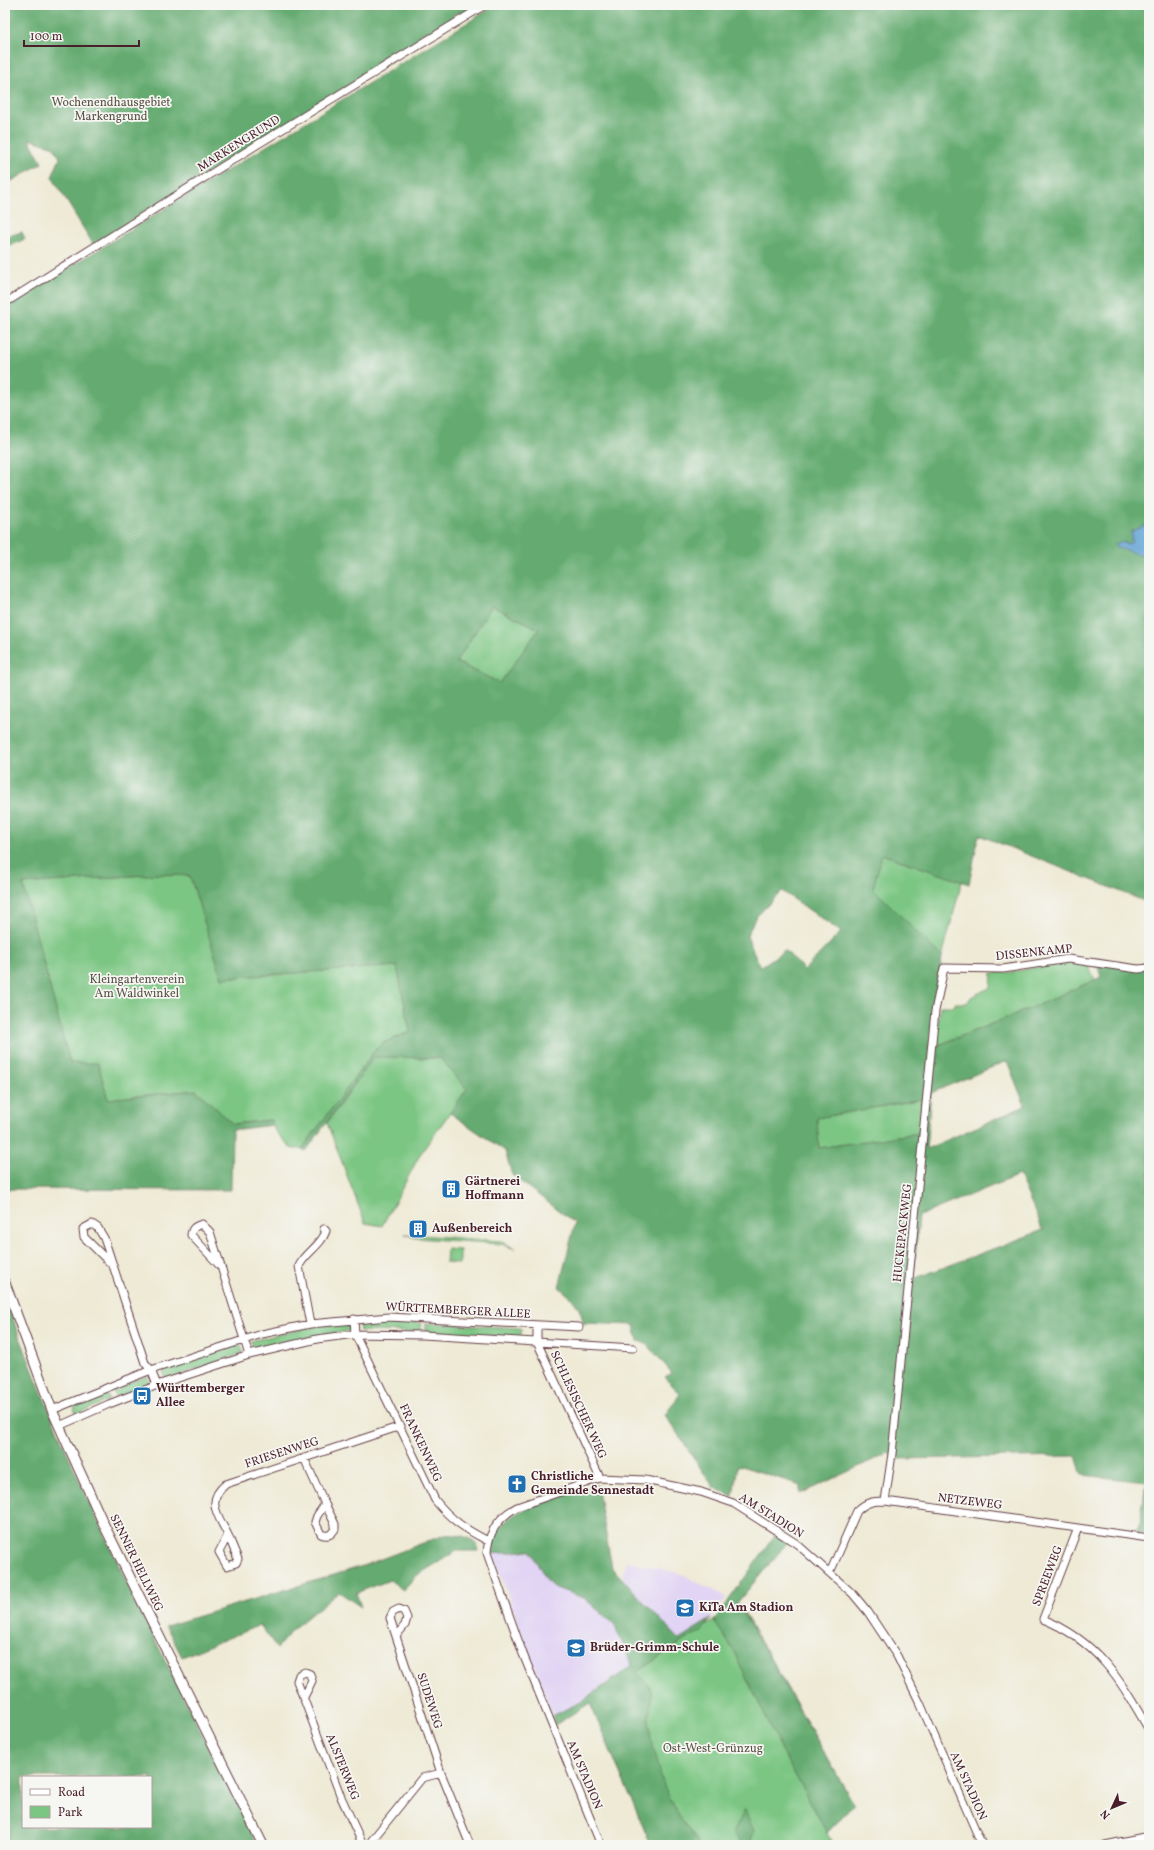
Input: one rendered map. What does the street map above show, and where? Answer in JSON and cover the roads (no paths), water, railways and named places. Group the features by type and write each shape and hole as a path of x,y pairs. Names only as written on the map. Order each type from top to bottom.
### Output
{"street":[{"name":"MARKENGRUND","path":"5,303 42,282 255,146 485,5"},
{"name":"DISSENKAMP","path":"944,968 1003,969 1068,959 1138,969 1149,968"},
{"name":"HUCKEPACKWEG","path":"885,1501 896,1416 935,1010 944,968"},
{"path":"113,1266 84,1237 83,1230 86,1226 92,1224 98,1228 104,1238 145,1363 151,1370 157,1385"},
{"path":"221,1267 191,1235 192,1230 196,1225 202,1224 210,1232 249,1355"},
{"path":"310,1324 299,1266 323,1239 326,1231 324,1229"},
{"name":"SENNER HELLWEG","path":"5,1283 59,1426 133,1585 263,1845"},
{"name":"WÜRTTEMBERGER ALLEE","path":"52,1410 151,1370 245,1340 310,1324 389,1317 537,1326 579,1327"},
{"path":"354,1319 356,1334"},
{"name":"WÜRTTEMBERGER ALLEE","path":"537,1326 537,1342"},
{"path":"59,1426 157,1385 249,1355 318,1339 356,1334 423,1335 634,1348"},
{"name":"FRANKENWEG","path":"356,1334 435,1500 445,1512 464,1529 488,1541"},
{"name":"SCHLESISCHER WEG","path":"537,1342 600,1478"},
{"name":"FRIESENWEG","path":"228,1535 214,1505 215,1497 219,1490 226,1484 401,1426"},
{"path":"304,1458 325,1504"},
{"name":"AM STADION","path":"601,1845 523,1654 487,1553 488,1541 493,1528 501,1518 517,1507 600,1478 645,1480 673,1485 701,1492 733,1503 797,1544 829,1571 868,1612 897,1656 920,1703 982,1845"},
{"name":"NETZEWEG","path":"829,1571 832,1568 857,1511 864,1504 872,1501 885,1501 1149,1538"},
{"name":"SPREEWEG","path":"1078,1528 1043,1619 1059,1625 1080,1638 1103,1659 1130,1698 1149,1730"},
{"name":"SUDEWEG","path":"396,1636 441,1773 470,1845"},
{"name":"ALSTERWEG","path":"304,1697 341,1797 363,1845"},
{"path":"368,1845 422,1778 428,1775 441,1773"},
{"path":"1104,1845 1149,1836"}],"water":[{"path":"1149,524 1149,555 1143,556 1116,547 1115,544 1121,542 1129,544 1131,542 1132,531"}],"place":[{"name":"Gärtnerei Hoffmann","path":"451,1189"},
{"name":"Außenbereich","path":"418,1229"},
{"name":"Württemberger Allee","path":"142,1396"},
{"name":"Christliche Gemeinde Sennestadt","path":"517,1484"},
{"name":"KiTa Am Stadion","path":"685,1608"},
{"name":"Brüder-Grimm-Schule","path":"576,1648"}],"park label":[{"name":"Wochenendhausgebiet Markengrund","path":"111,110"},
{"name":"Kleingartenverein Am Waldwinkel","path":"137,987"},
{"name":"Ost-West-Grünzug","path":"713,1749"}]}
